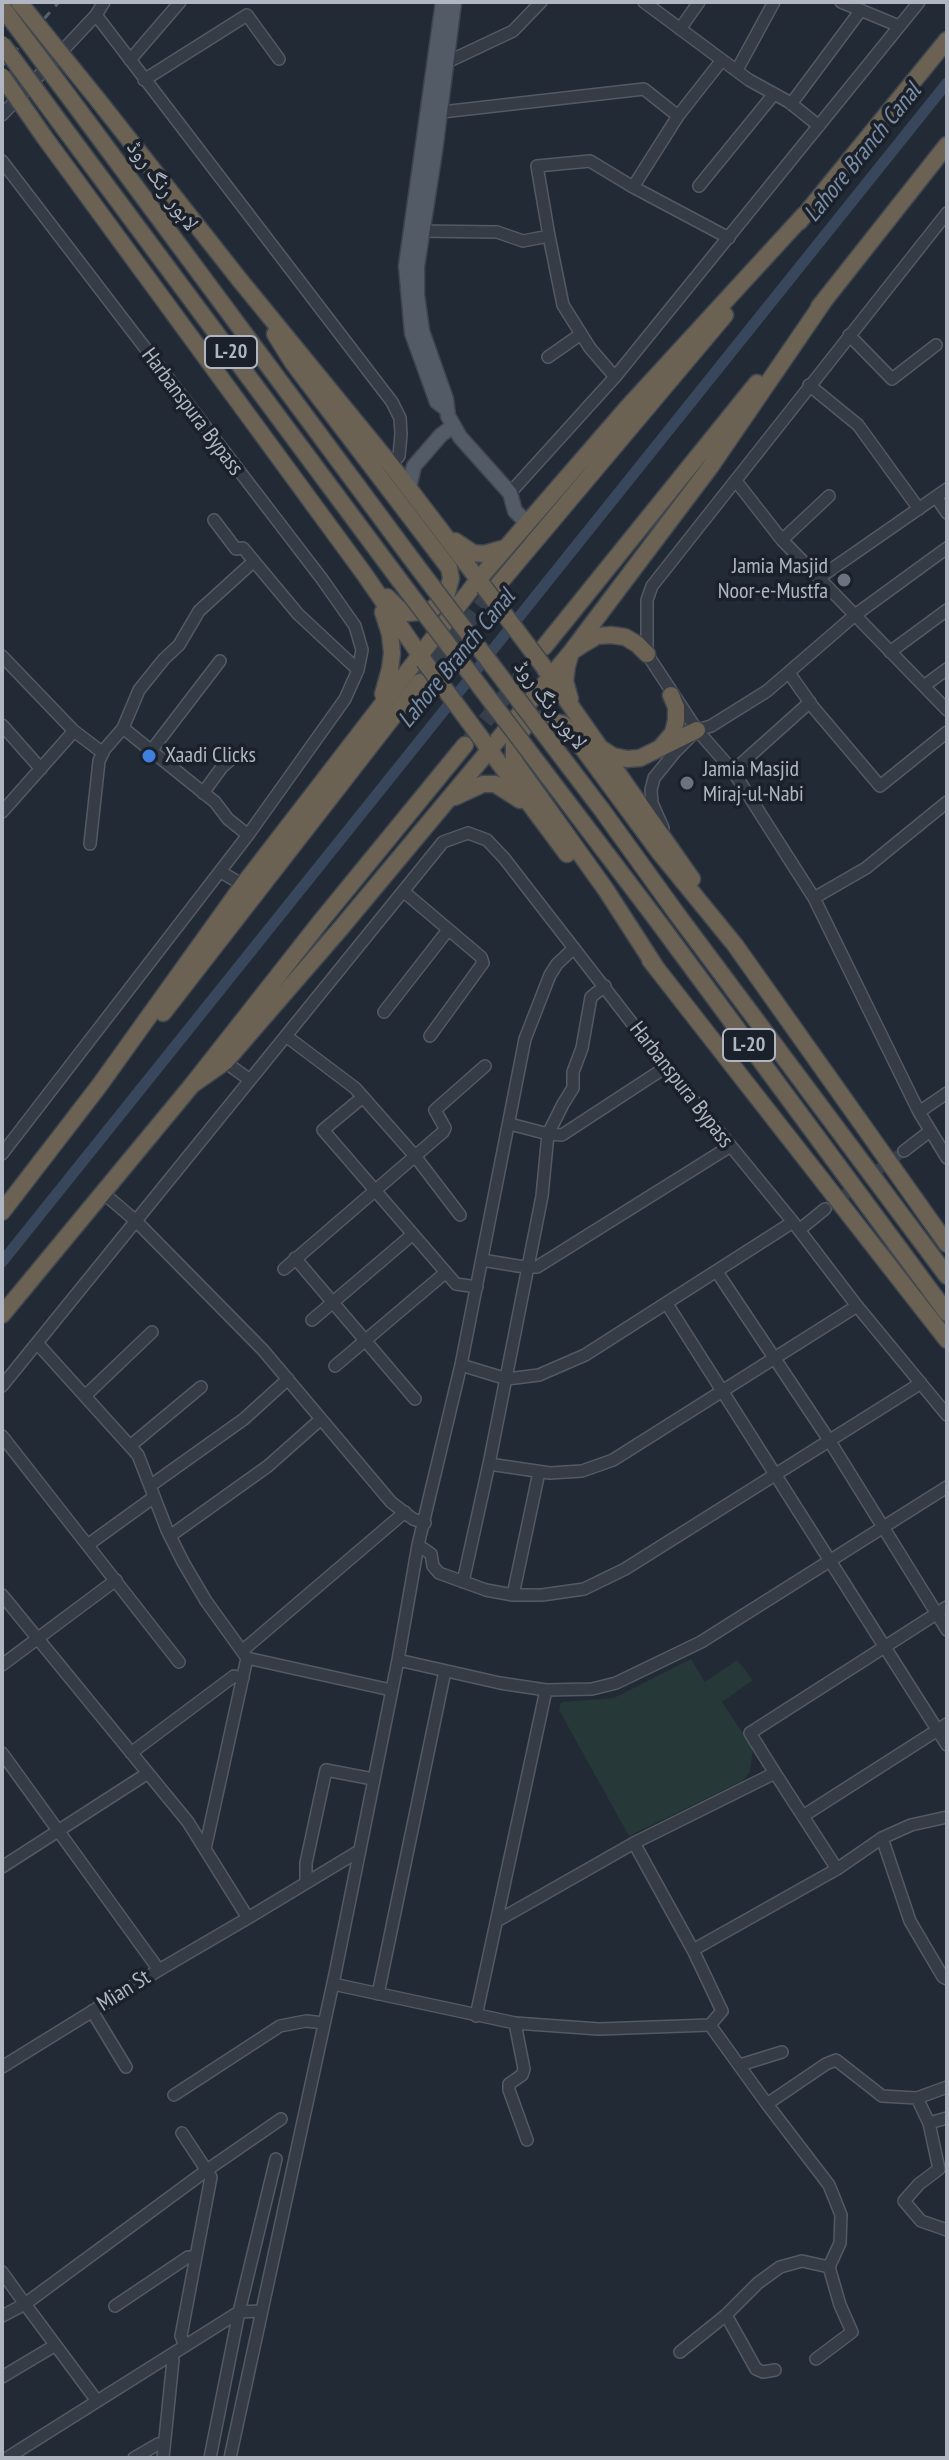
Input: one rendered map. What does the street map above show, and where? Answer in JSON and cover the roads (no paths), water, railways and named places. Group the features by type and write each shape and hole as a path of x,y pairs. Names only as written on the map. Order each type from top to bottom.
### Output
{"highway":[{"path":"19,2 487,584 673,850 735,945 947,1244"},
{"name":"لاہور رنگ روڈ","path":"2,7 947,1276"},
{"path":"2,1212 99,1086 243,885 371,717 713,331 947,40"},
{"name":"لاہور رنگ روڈ","path":"2,44 947,1313"},
{"path":"2,76 536,814 947,1340"},
{"path":"544,647 947,145"},
{"path":"487,584 505,548 526,522 805,214"},
{"path":"239,279 293,363 444,559 451,578 446,597 440,605 420,614 398,608 365,575"},
{"path":"575,711 565,681 571,652 711,466 824,301"},
{"path":"441,529 473,553 484,554 505,548"},
{"path":"365,575 387,620 392,653 386,687 371,717"},
{"path":"192,1085 225,1062 444,804 547,672 597,636 625,637 647,654"},
{"path":"99,1086 177,997 420,682"},
{"path":"653,753 673,733 676,707 671,695"},
{"path":"657,969 606,890 519,770 512,751 514,741 526,725 544,719 563,724 570,731 660,853 735,945"},
{"path":"601,748 613,756 640,758 697,730"},
{"path":"2,1315 192,1085 465,745"},
{"path":"444,804 467,789 495,784 517,797 536,814"}],"main road":[{"path":"443,2 434,113 417,231 406,266 412,333 437,402 445,408 453,426 510,493 515,511 526,522"},
{"path":"440,66 454,2"},
{"path":"409,488 414,466 453,426"}],"street":[{"path":"2,115 96,15 104,2"},
{"path":"130,60 180,2"},
{"path":"440,66 513,31 541,2"},
{"path":"644,2 819,126"},
{"path":"680,29 699,2"},
{"path":"737,70 774,2"},
{"path":"841,2 899,26"},
{"path":"510,493 615,377 919,2"},
{"path":"791,104 861,10"},
{"path":"96,15 392,402 400,418 401,447 399,456 391,465"},
{"path":"144,80 247,15 279,59"},
{"path":"633,187 678,116 722,60"},
{"path":"434,113 644,89 678,116"},
{"path":"699,186 774,94"},
{"name":"Harbanspura Bypass","path":"2,161 355,626 361,642 358,670"},
{"path":"615,377 563,305 537,166 590,161 729,238"},
{"path":"947,213 652,586 647,600 647,654 671,695 733,771 814,898 919,1112 947,1158"},
{"path":"417,231 497,232 523,241 549,236"},
{"path":"548,357 581,334"},
{"path":"849,335 892,379 936,345"},
{"path":"809,385 858,425 919,509"},
{"path":"736,481 782,540 947,710"},
{"path":"819,578 947,489"},
{"path":"782,540 829,496"},
{"path":"936,497 947,513"},
{"path":"2,1154 221,872 345,699 358,670 298,614 243,548 236,549 214,520"},
{"path":"673,850 652,803 651,790 654,778 675,752 697,730 711,726 767,691 855,615 947,548"},
{"path":"90,844 99,761 123,728 139,690 179,645 199,611 254,561"},
{"path":"890,652 947,610"},
{"path":"2,656 74,731 103,753"},
{"path":"151,751 220,661"},
{"path":"924,686 947,669"},
{"path":"789,673 880,786 947,732"},
{"path":"733,771 810,702"},
{"path":"2,725 41,769"},
{"path":"123,728 215,802 228,819 248,835"},
{"path":"2,812 74,731"},
{"path":"203,793 222,767 236,755"},
{"path":"814,898 866,868 947,802"},
{"name":"Harbanspura Bypass","path":"403,891 443,842 468,833 478,835 504,858 729,1147 947,1415"},
{"path":"221,872 243,885"},
{"path":"2,1386 403,891 481,957 483,963 430,1036"},
{"path":"384,1012 448,930"},
{"path":"230,2458 333,1984 418,1545 461,1365 525,1039 538,1002 557,964 574,948"},
{"path":"463,1582 507,1379 542,1196 548,1134 573,1088 573,1072 582,1048 591,997 605,986"},
{"path":"286,1036 326,1064 363,1097 415,1156 460,1215"},
{"path":"225,1062 250,1080"},
{"path":"284,1269 443,1132 445,1128 435,1110 485,1066"},
{"path":"510,1124 562,1135 666,1067"},
{"path":"919,1112 947,1093"},
{"path":"363,1097 323,1130 445,1273 456,1284 477,1287"},
{"path":"904,1151 930,1131"},
{"path":"482,1260 537,1267 729,1147"},
{"path":"102,1192 136,1221 263,1350 391,1502 425,1523"},
{"path":"461,1365 507,1379 539,1375 585,1355 825,1209"},
{"path":"312,1320 413,1234"},
{"path":"295,1258 415,1399"},
{"path":"717,1272 829,1440 882,1526 942,1610 947,1630"},
{"path":"335,1366 445,1273"},
{"path":"667,1304 724,1390 883,1648 942,1727 947,1745"},
{"path":"489,1464 539,1472 582,1471 613,1460 776,1360 857,1306"},
{"path":"85,1396 152,1332"},
{"path":"37,1343 138,1455 170,1536 206,1601 245,1655 391,1690"},
{"path":"89,1544 244,1419 288,1379"},
{"path":"418,1545 431,1554 433,1566 439,1573 463,1582 513,1595 568,1592 602,1581 921,1383"},
{"path":"130,1446 201,1387"},
{"path":"170,1536 268,1466 321,1419"},
{"path":"2,1436 179,1662"},
{"path":"513,1595 539,1472"},
{"path":"398,1660 546,1690 592,1689 628,1679 701,1642 947,1487"},
{"path":"205,1849 243,1678 245,1655 405,1512"},
{"path":"2,1665 116,1580"},
{"path":"2,1595 188,1822 248,1918"},
{"path":"837,1869 750,1733 942,1610"},
{"path":"378,1994 445,1671"},
{"path":"131,1753 234,1676 243,1678"},
{"path":"476,2016 546,1690"},
{"path":"803,1816 942,1727"},
{"path":"2,1754 159,1970"},
{"path":"306,1883 306,1863 326,1770 373,1779"},
{"path":"2,1867 148,1773"},
{"path":"497,1921 634,1843 775,1773"},
{"path":"693,1950 837,1869 882,1838 911,1825 947,1817"},
{"path":"882,1838 910,1921 947,1979"},
{"path":"333,1984 515,2023 599,2029 710,2025 722,2011 693,1950 634,1843"},
{"name":"Mian St","path":"2,2067 359,1851"},
{"path":"92,2011 126,2067"},
{"path":"174,2095 280,2026 306,2021 324,2023"},
{"path":"515,2023 524,2069 522,2075 509,2084 509,2090 527,2140"},
{"path":"710,2025 829,2185 838,2205 842,2225 840,2243 829,2267 852,2332 816,2359"},
{"path":"740,2065 782,2052"},
{"path":"767,2104 836,2060 879,2095 917,2098 947,2087"},
{"path":"917,2098 929,2123 939,2169 919,2184 904,2201 921,2221 947,2230"},
{"path":"929,2123 947,2118"},
{"path":"2,2316 25,2304 281,2119"},
{"path":"182,2133 211,2177 181,2336 185,2346"},
{"path":"210,2458 239,2312 276,2159"},
{"path":"115,2306 188,2257 195,2257"},
{"path":"680,2352 780,2267 802,2261 829,2267"},
{"path":"2,2272 97,2401"},
{"path":"7,2458 239,2312 260,2311"},
{"path":"726,2315 756,2369 763,2372 775,2370"},
{"path":"2,2377 54,2346"},
{"path":"164,2452 173,2360 170,2356"},
{"path":"134,2458 158,2444 164,2452"}],"waterway":[{"name":"Lahore Branch Canal","path":"2,1262 947,83"}],"tunnel":[{"path":"420,682 497,586"},
{"path":"470,740 543,649"},
{"path":"825,1209 904,1151"}],"railway":[{"path":"2,27 24,2"},
{"path":"2,66 59,2"}],"place":[{"name":"Jamia Masjid Noor-e-Mustfa","path":"844,580"},
{"name":"Xaadi Clicks","path":"149,756"},
{"name":"Jamia Masjid Miraj-ul-Nabi","path":"687,783"}]}
